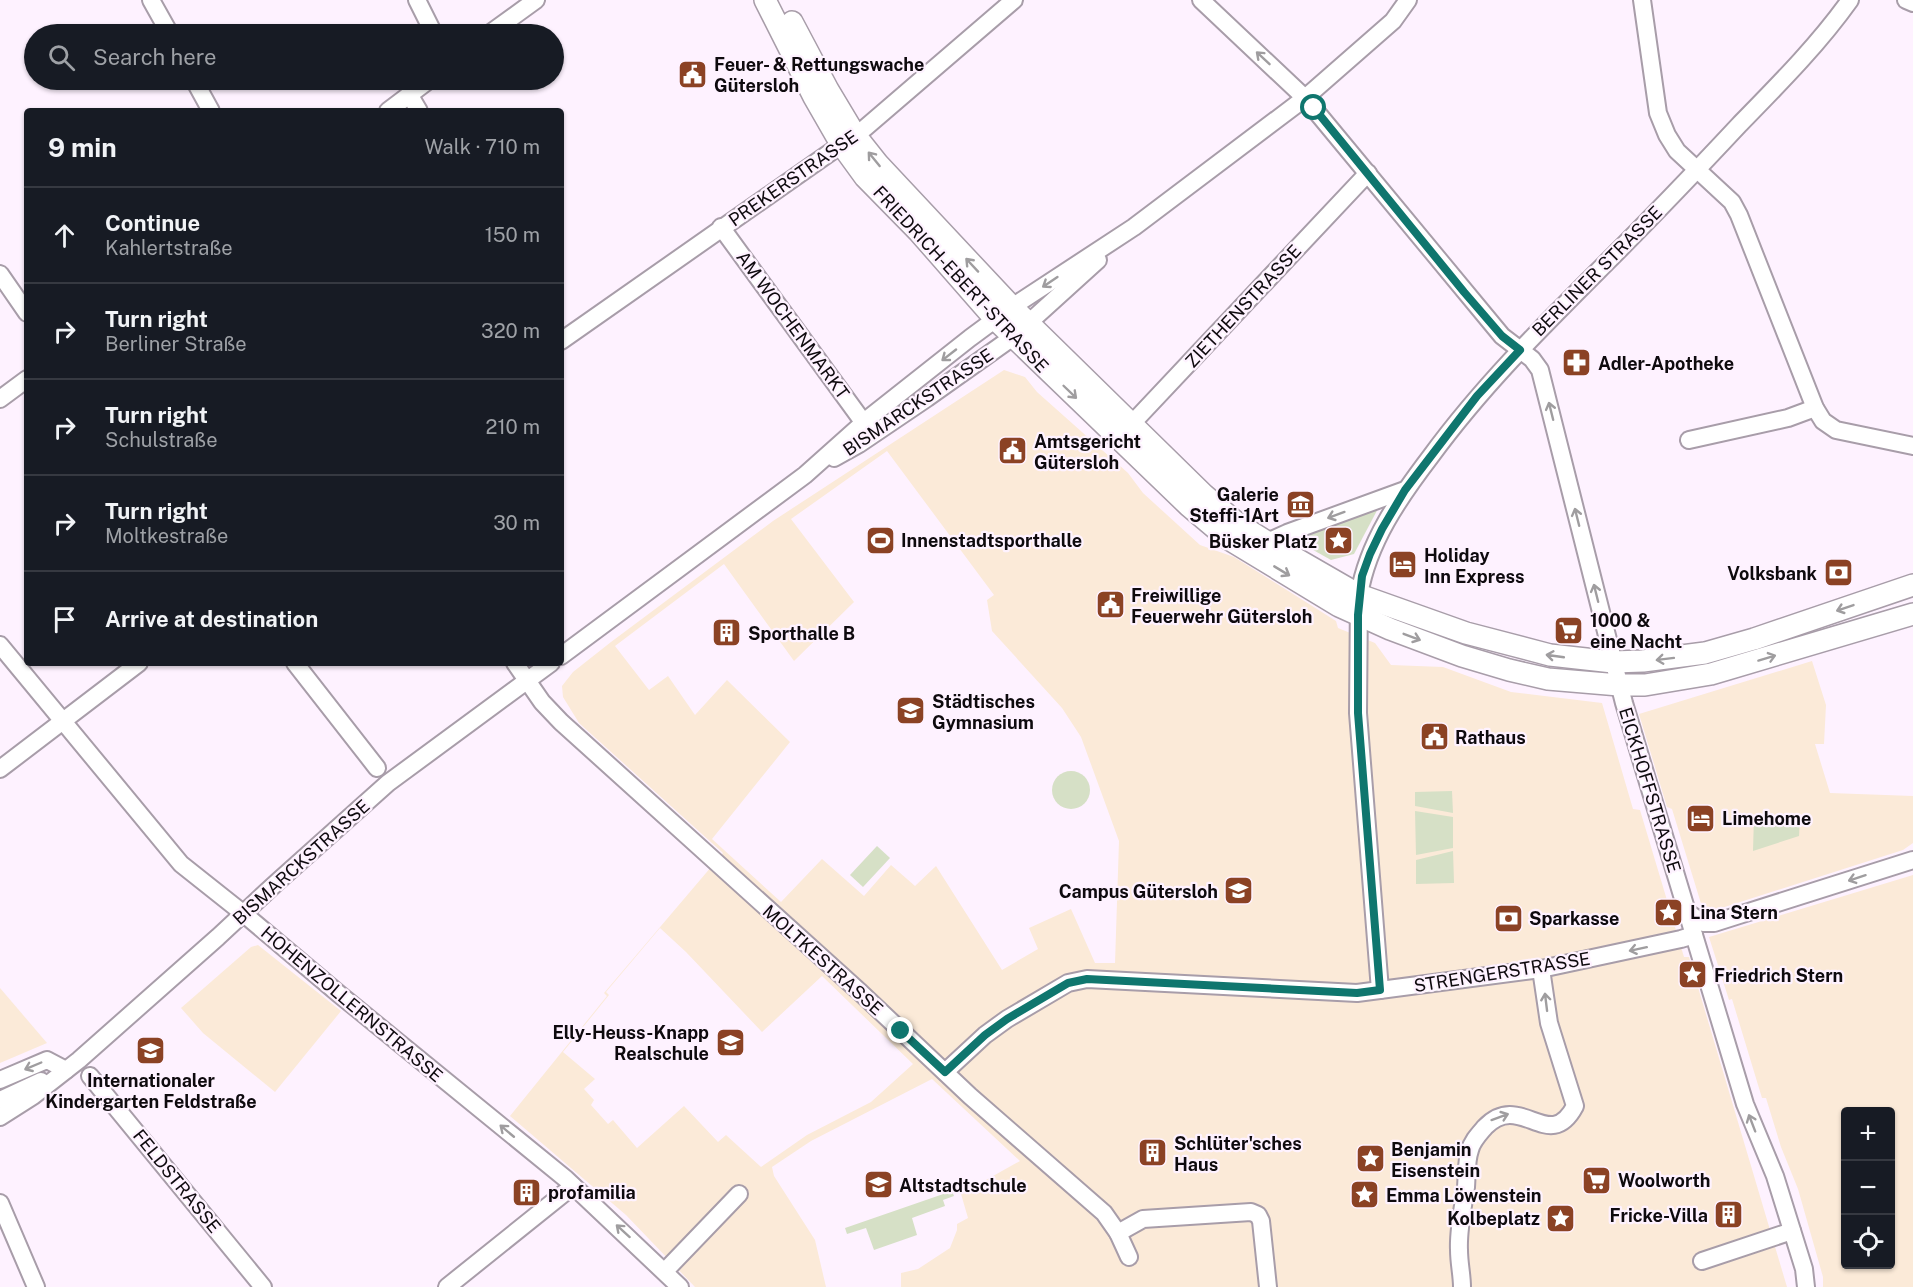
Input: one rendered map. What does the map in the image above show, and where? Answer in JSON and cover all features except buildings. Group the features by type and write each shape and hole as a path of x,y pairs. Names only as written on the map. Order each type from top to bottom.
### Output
{"main road":[{"name":"FRIEDRICH-EBERT-STRASSE","path":"765,0 814,97 848,140 878,164 1004,314 1125,432 1189,506 1227,538 1462,656 1548,679 1619,686 1645,686 1711,674 1913,614"},
{"name":"FRIEDRICH-EBERT-STRASSE","path":"781,0 828,90 848,140"},
{"name":"FRIEDRICH-EBERT-STRASSE","path":"1125,432 1238,524 1358,605 1550,655 1613,662 1643,661 1705,653 1754,639 1913,585"}],"street":[{"path":"151,0 164,24"},
{"path":"417,0 429,24"},
{"path":"503,24 536,0"},
{"name":"PREKERSTRASSE","path":"564,339 848,140 1014,0"},
{"name":"EICKHOFFSTRASSE","path":"1201,0 1305,98 1502,336 1532,359 1540,370 1619,686 1745,1104 1775,1176 1804,1269 1806,1287"},
{"name":"BISMARCKSTRASSE","path":"868,429 1004,314 1134,227 1305,98 1393,21 1408,0"},
{"path":"1642,0 1658,113 1667,135 1677,151 1732,202 1815,408 1823,421 1836,430 1913,446"},
{"name":"BERLINER STRASSE","path":"1380,990 1358,722 1358,605 1362,576 1370,554 1394,506 1463,414 1520,350 1697,170 1831,27 1850,0"},
{"path":"1906,0 1913,3"},
{"path":"199,90 209,108"},
{"path":"391,108 415,90"},
{"path":"409,94 417,108"},
{"name":"ZIETHENSTRASSE","path":"1125,432 1368,173"},
{"name":"AM WOCHENMARKT","path":"726,224 868,429"},
{"name":"BISMARCKSTRASSE","path":"564,654 868,429 1021,330 1134,227"},
{"path":"0,274 24,309"},
{"path":"0,399 24,381"},
{"path":"1689,440 1788,418 1815,408"},
{"path":"1267,542 1405,490"},
{"name":"HOHENZOLLERNSTRASSE","path":"0,645 181,864 573,1186 680,1287"},
{"path":"0,770 134,666"},
{"path":"297,666 377,768"},
{"name":"MOLTKESTRASSE","path":"517,666 526,681 561,722 861,993 945,1072 1104,1213 1118,1233 1129,1257"},
{"name":"BISMARCKSTRASSE","path":"0,1117 16,1109 64,1072 244,914 388,783 547,666"},
{"path":"1687,912 1702,923 1714,923 1913,860"},
{"name":"STRENGERSTRASSE","path":"945,1072 985,1035 1007,1019 1068,983 1087,979 1357,993 1541,969 1681,939 1694,934"},
{"path":"1462,1287 1459,1249 1470,1150 1478,1134 1491,1121 1509,1113 1543,1125 1558,1125 1569,1117 1575,1106 1548,1023 1541,969"},
{"path":"0,1080 47,1060 64,1072"},
{"name":"BISMARCKSTRASSE","path":"0,1100 64,1072"},
{"name":"FELDSTRASSE","path":"90,1076 263,1287"},
{"path":"451,1286 573,1186"},
{"path":"665,1271 739,1194"},
{"path":"0,1203 36,1287"},
{"path":"1118,1233 1143,1219 1251,1212 1261,1221 1268,1287"},
{"path":"1702,1261 1792,1231"}],"shaded area":[{"path":"1004,370 1025,377 1037,392 1128,473 1143,493 1200,545 1234,557 1336,621 1338,628 1375,643 1391,665 1443,667 1511,692 1602,703 1633,809 1640,810 1684,957 1689,957 1787,1287 901,1287 901,1273 918,1269 950,1248 957,1224 968,1218 961,1194 1020,1161 932,1079 811,1141 772,1167 774,1176 815,1240 826,1287 695,1287 626,1215 510,1116 607,996 604,993 723,853 579,723 563,697 562,686 573,672 611,642 773,521","holes":["887,451 994,595 987,600 992,631 1062,708 1081,737 1119,841 1115,963 1095,963 1071,909 1029,928 1038,949 1002,970 936,866 915,886 891,865 864,896 822,859 781,902 712,839 790,742 727,680 695,715 668,676 649,690 615,646 724,564 794,661 854,602 791,519","660,928 762,1032 822,976 913,1064 871,1102 807,1135 761,1167 726,1135 718,1142 684,1106 637,1148 613,1120 608,1124 591,1105 594,1100 584,1089 595,1079 563,1052 609,995 606,992"]},
{"path":"1812,661 1826,705 1824,744 1815,744 1830,793 1913,796 1913,843 1903,850 1709,912 1703,910 1672,809 1667,807 1639,714"},
{"path":"1913,875 1913,1287 1823,1287 1823,1277 1798,1189 1781,1147 1766,1098 1762,1098 1732,999 1729,1000 1709,937"},
{"path":"258,945 341,1011 275,1092 203,1033 181,1008 251,947"},
{"path":"0,988 47,1043 0,1063"}],"green space":[{"path":"1381,503 1354,554 1331,560 1290,537"},
{"path":"1071,771 1084,777 1090,790 1084,803 1071,809 1058,803 1052,790 1058,777"},
{"path":"1452,791 1453,813 1415,806 1415,792"},
{"path":"1415,811 1453,817 1453,848 1416,855"},
{"path":"1754,816 1800,818 1799,836 1753,851"},
{"path":"877,846 890,858 863,887 850,875"},
{"path":"1453,851 1454,883 1416,884 1416,860"},
{"path":"952,1191 954,1196 943,1200 945,1206 912,1218 917,1235 874,1250 866,1228 847,1234 845,1228"}],"place":[{"name":"Feuer- & Rettungswache Gütersloh","path":"693,74"},
{"name":"Adler-Apotheke","path":"1577,363"},
{"name":"Amtsgericht Gütersloh","path":"1013,451"},
{"name":"Galerie Steffi-1Art","path":"1300,504"},
{"name":"Innenstadtsporthalle","path":"880,540"},
{"name":"Büsker Platz","path":"1338,541"},
{"name":"Holiday Inn Express","path":"1403,565"},
{"name":"Volksbank","path":"1838,573"},
{"name":"Freiwillige Feuerwehr Gütersloh","path":"1110,605"},
{"name":"1000 & eine Nacht","path":"1569,630"},
{"name":"Sporthalle B","path":"727,633"},
{"name":"Städtisches Gymnasium","path":"911,711"},
{"name":"Rathaus","path":"1434,737"},
{"name":"Limehome","path":"1701,818"},
{"name":"Campus Gütersloh","path":"1239,891"},
{"name":"Lina Stern","path":"1669,912"},
{"name":"Sparkasse","path":"1508,918"},
{"name":"Friedrich Stern","path":"1693,975"},
{"name":"Elly-Heuss-Knapp Realschule","path":"730,1042"},
{"name":"Internationaler Kindergarten Feldstraße","path":"151,1051"},
{"name":"Schlüter'sches Haus","path":"1153,1153"},
{"name":"Benjamin Eisenstein","path":"1370,1159"},
{"name":"Woolworth","path":"1597,1180"},
{"name":"Altstadtschule","path":"878,1185"},
{"name":"profamilia","path":"527,1192"},
{"name":"Emma Löwenstein","path":"1365,1195"},
{"name":"Fricke-Villa","path":"1729,1215"},
{"name":"Kolbeplatz","path":"1561,1218"}],"route":[{"path":"901,1031 945,1072 985,1035 1007,1019 1068,983 1087,979 1357,993 1380,990 1358,713 1358,615 1362,576 1382,529 1405,490 1477,396 1520,350 1502,336 1464,292 1314,108"}]}
